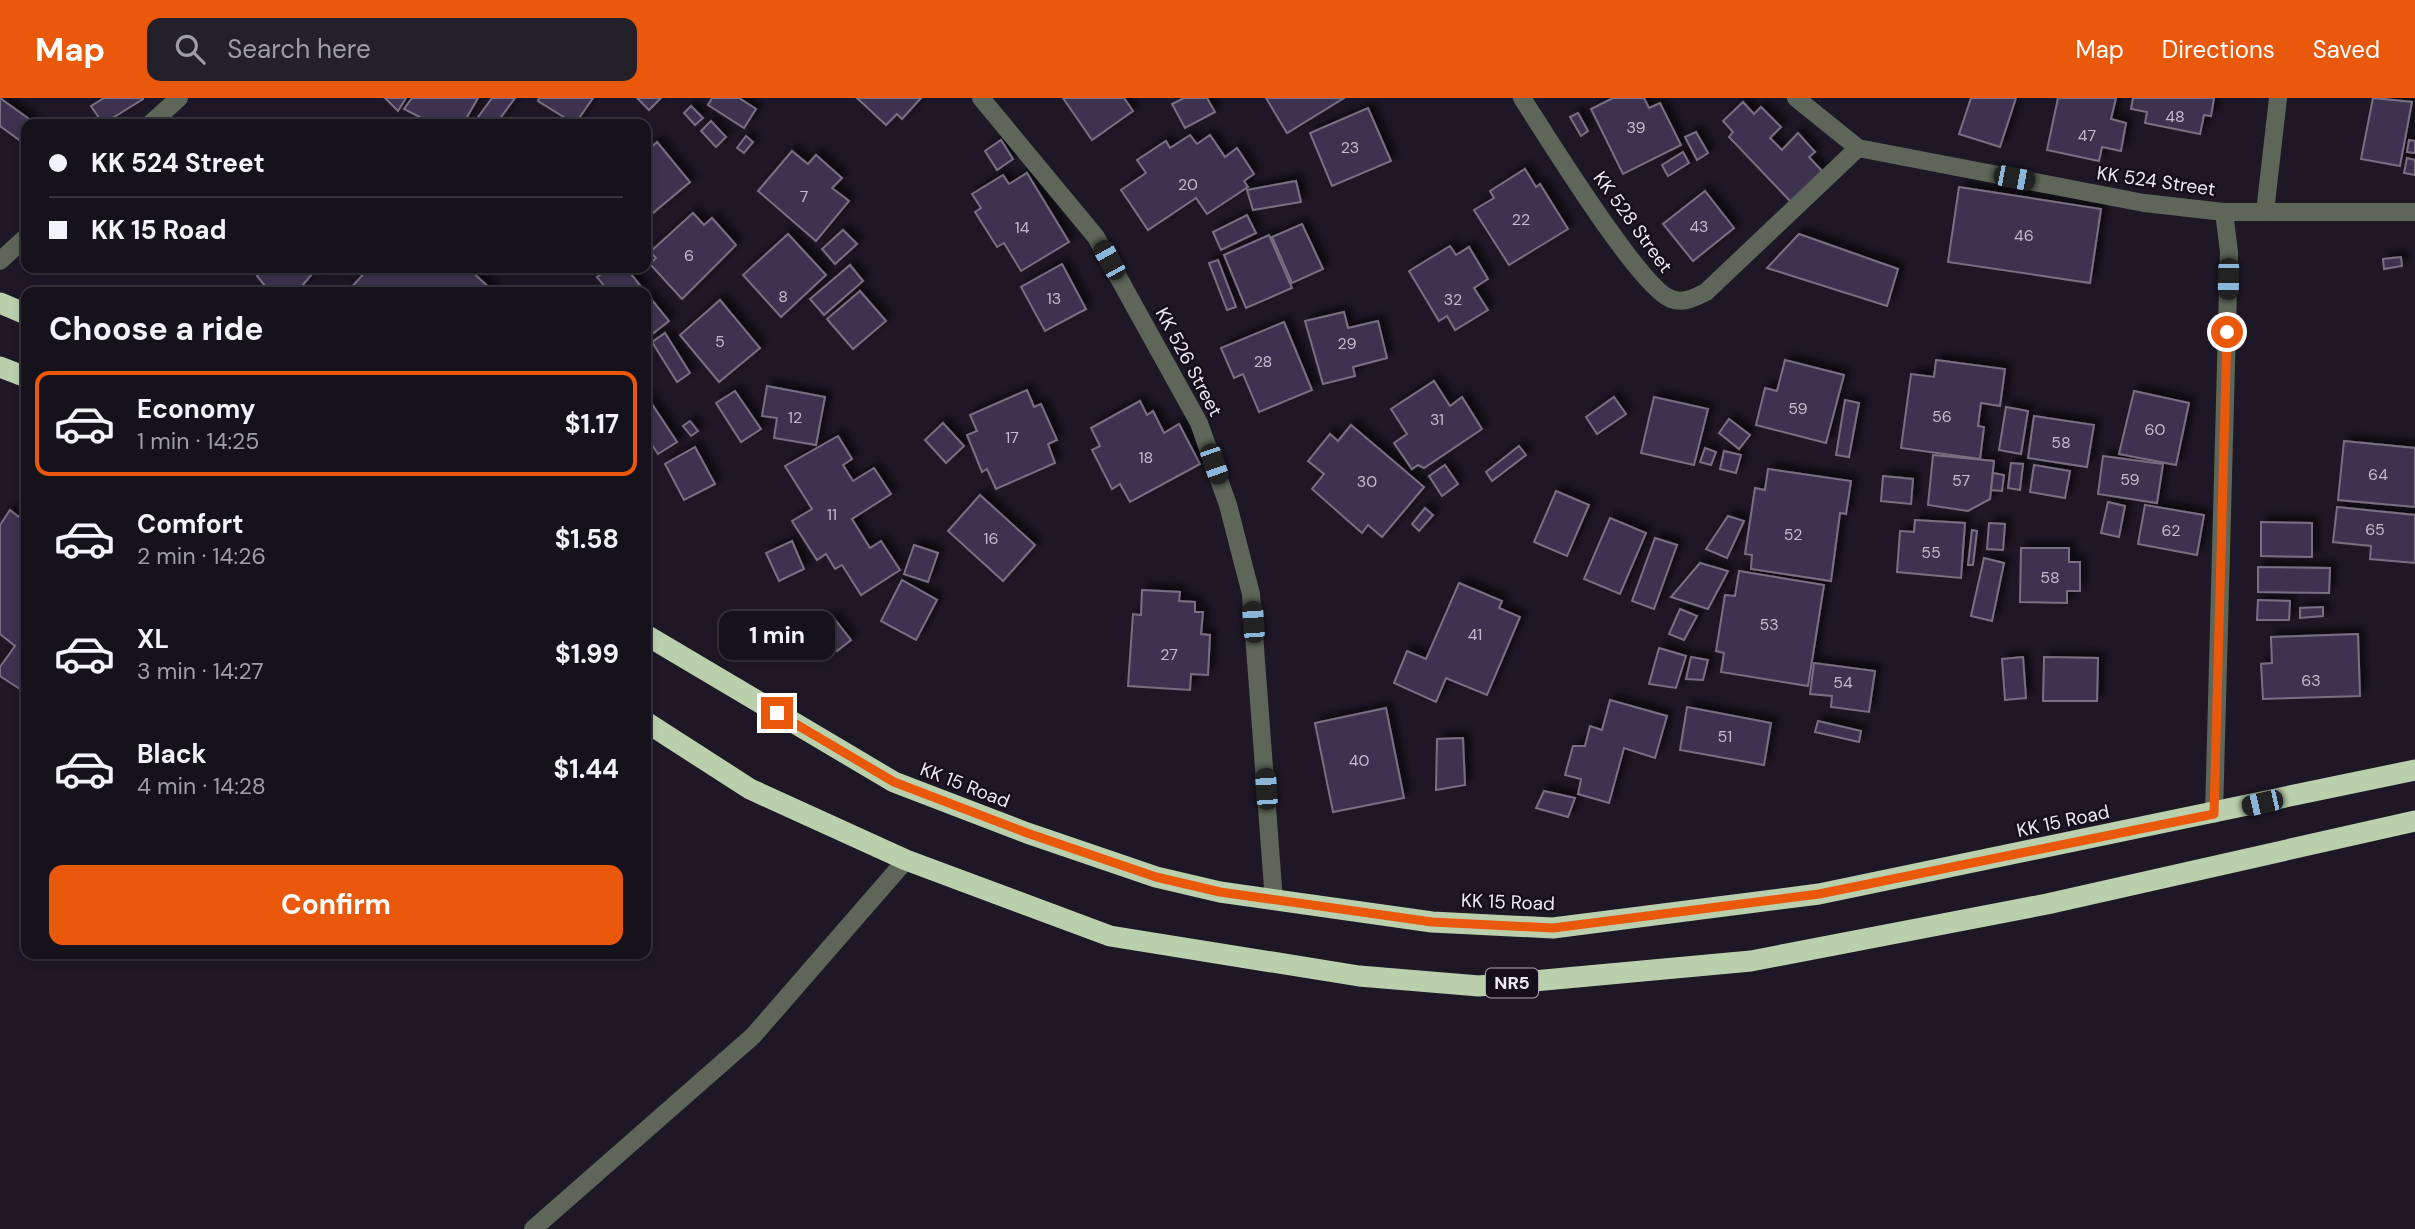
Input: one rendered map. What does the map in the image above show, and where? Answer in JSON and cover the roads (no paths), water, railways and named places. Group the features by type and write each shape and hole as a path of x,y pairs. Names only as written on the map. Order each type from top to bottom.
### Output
{"highway":[{"path":"0,303 21,312"},
{"path":"0,367 21,375"},
{"name":"KK 15 Road","path":"651,638 894,782 1027,833 1156,877 1220,892 1432,922 1553,928 1819,894 2214,814 2415,770"},
{"name":"NR5","path":"651,725 750,789 906,860 1110,936 1359,976 1479,986 1751,961 2048,904 2415,821"}],"street":[{"path":"156,119 179,98"},
{"name":"KK 526 Street","path":"981,98 1096,237 1199,423 1228,505 1251,594 1274,901"},
{"name":"KK 528 Street","path":"1522,98 1619,242 1656,290 1673,300 1691,300 1706,292 1858,148"},
{"name":"KK 524 Street","path":"1796,98 1858,148 2144,203 2224,212 2229,252 2214,814"},
{"path":"2265,212 2278,98"},
{"path":"2224,212 2415,212"},
{"path":"0,261 21,242"},
{"path":"533,1229 753,1036 906,860"}]}
